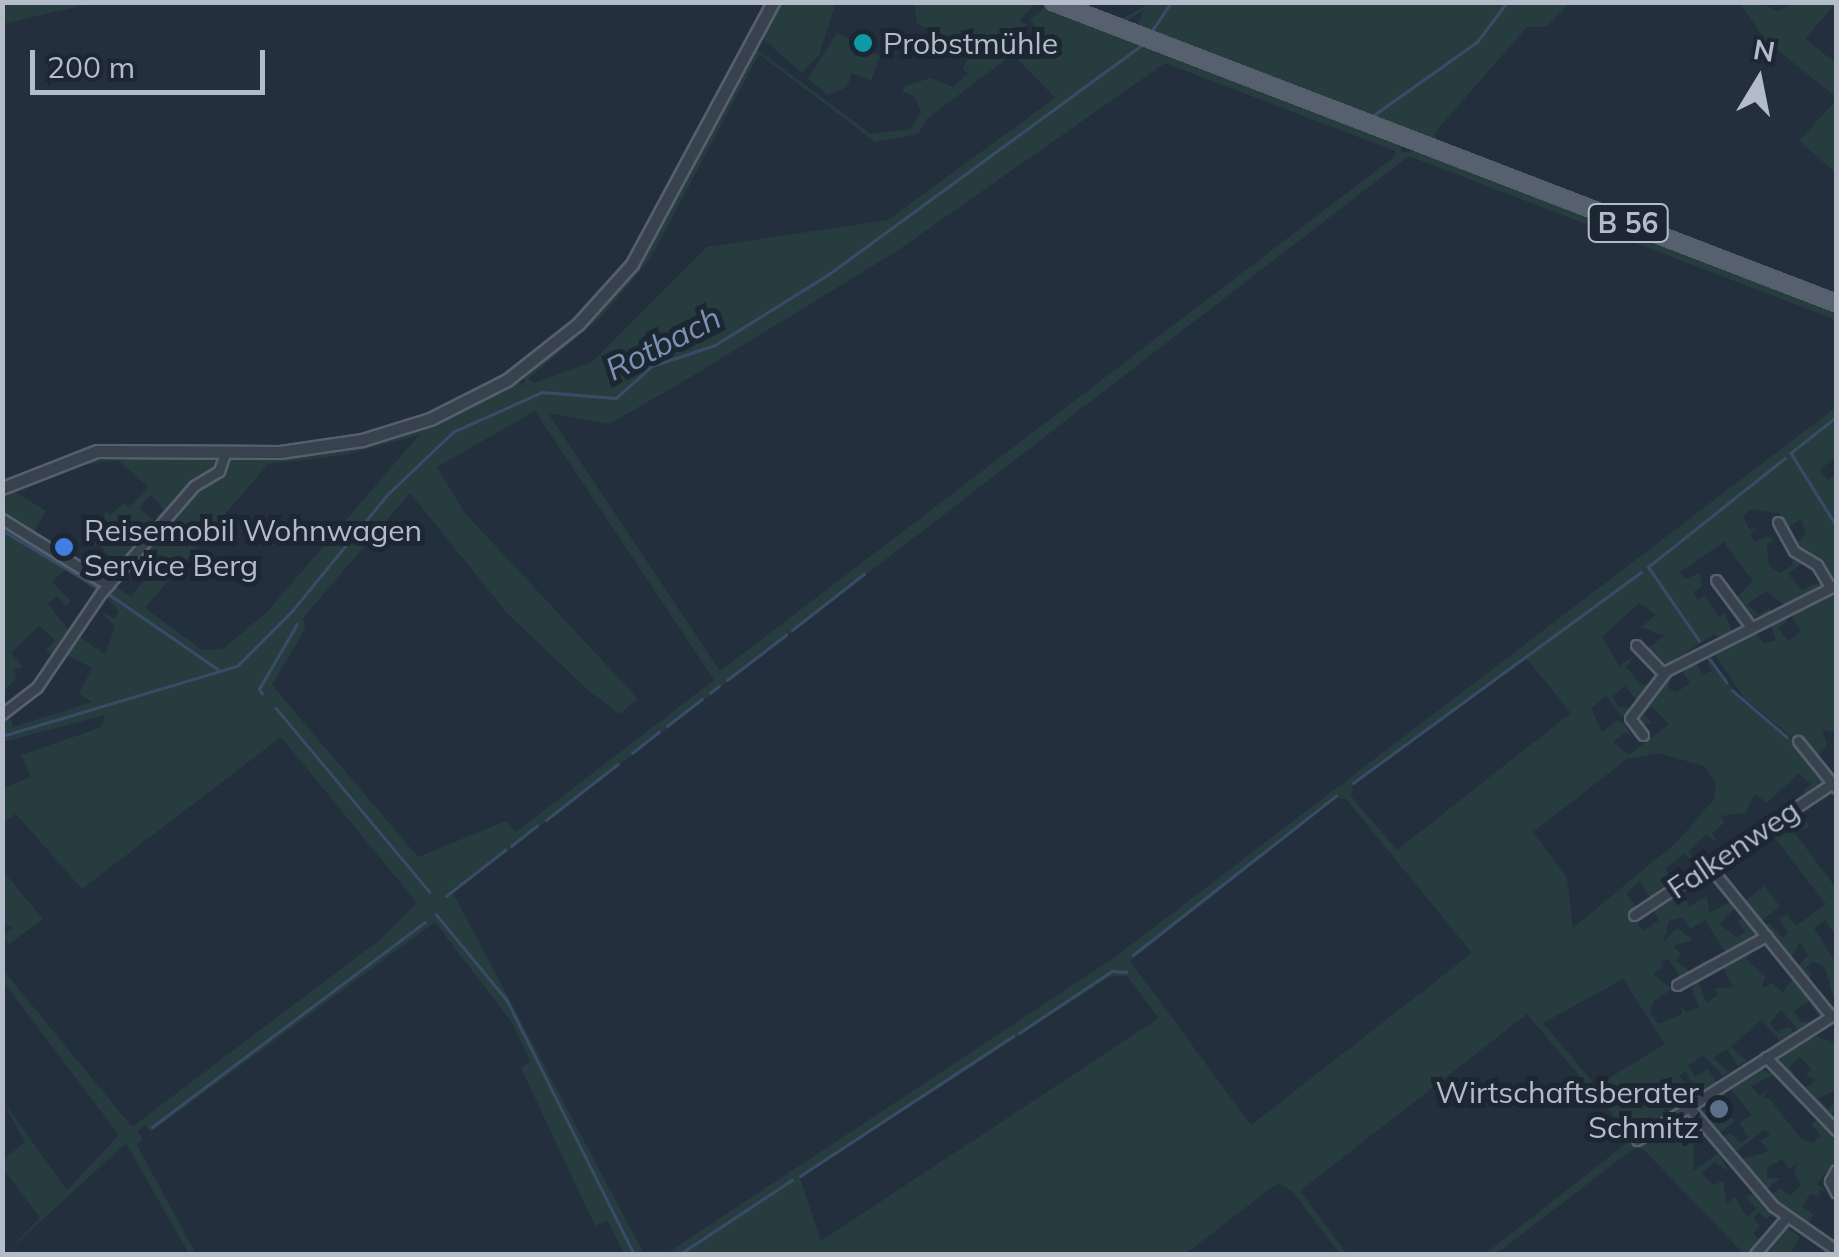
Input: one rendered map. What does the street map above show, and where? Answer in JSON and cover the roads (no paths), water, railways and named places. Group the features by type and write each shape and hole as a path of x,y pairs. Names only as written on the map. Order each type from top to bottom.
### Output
{"main road":[{"name":"B 56","path":"1053,2 1836,303"}],"street":[{"path":"2,488 97,451 309,449 405,428 481,394 552,347 603,299 654,232 773,2"},
{"path":"2,714 36,687 105,589 194,486 220,471 226,451"},
{"path":"2,518 105,589"},
{"path":"1643,735 1630,718 1663,674 1833,586 1818,565 1794,552 1778,522"},
{"path":"1716,580 1752,627"},
{"path":"1636,645 1663,674"},
{"path":"1798,741 1835,786"},
{"name":"Falkenweg","path":"1634,916 1835,786"},
{"path":"1637,1140 1834,1015 1709,866"},
{"path":"1677,985 1766,936"},
{"path":"1766,1058 1834,1123"},
{"path":"1688,1106 1786,1218 1836,1250"},
{"path":"1836,1170 1830,1181 1836,1193"},
{"path":"1755,1254 1786,1218"}],"waterway":[{"name":"Rotbach","path":"1149,35 1171,2"},
{"path":"1371,117 1477,42 1507,2"},
{"name":"Rotbach","path":"2,736 237,666 292,611 387,495 453,432 542,392 616,398 652,366 715,345 829,274 1146,42"},
{"path":"1386,138 1400,143"},
{"path":"1422,152 1836,311"},
{"path":"1836,418 1791,453 1836,525"},
{"path":"1699,641 1648,567 1785,458"},
{"path":"2,530 99,588"},
{"path":"1353,783 1641,572"},
{"path":"792,630 864,574"},
{"path":"106,592 219,670"},
{"path":"262,694 259,689 297,624"},
{"path":"727,680 786,635"},
{"path":"1710,659 1727,682"},
{"path":"710,693 719,686"},
{"path":"1732,690 1787,737"},
{"path":"667,726 702,699"},
{"path":"276,708 429,891"},
{"path":"632,753 659,732"},
{"path":"546,820 618,764"},
{"path":"1133,955 1336,796"},
{"path":"511,846 537,826"},
{"path":"446,896 505,850"},
{"path":"436,914 507,1000 634,1254"},
{"path":"152,1127 425,922"},
{"path":"1019,1033 1112,971 1126,972"},
{"path":"800,1176 1013,1036"},
{"path":"680,1254 792,1180"}],"place":[{"name":"Probstmühle","path":"863,43"},
{"name":"Reisemobil Wohnwagen Service Berg","path":"64,547"},
{"name":"Wirtschaftsberater Schmitz","path":"1719,1109"}]}
